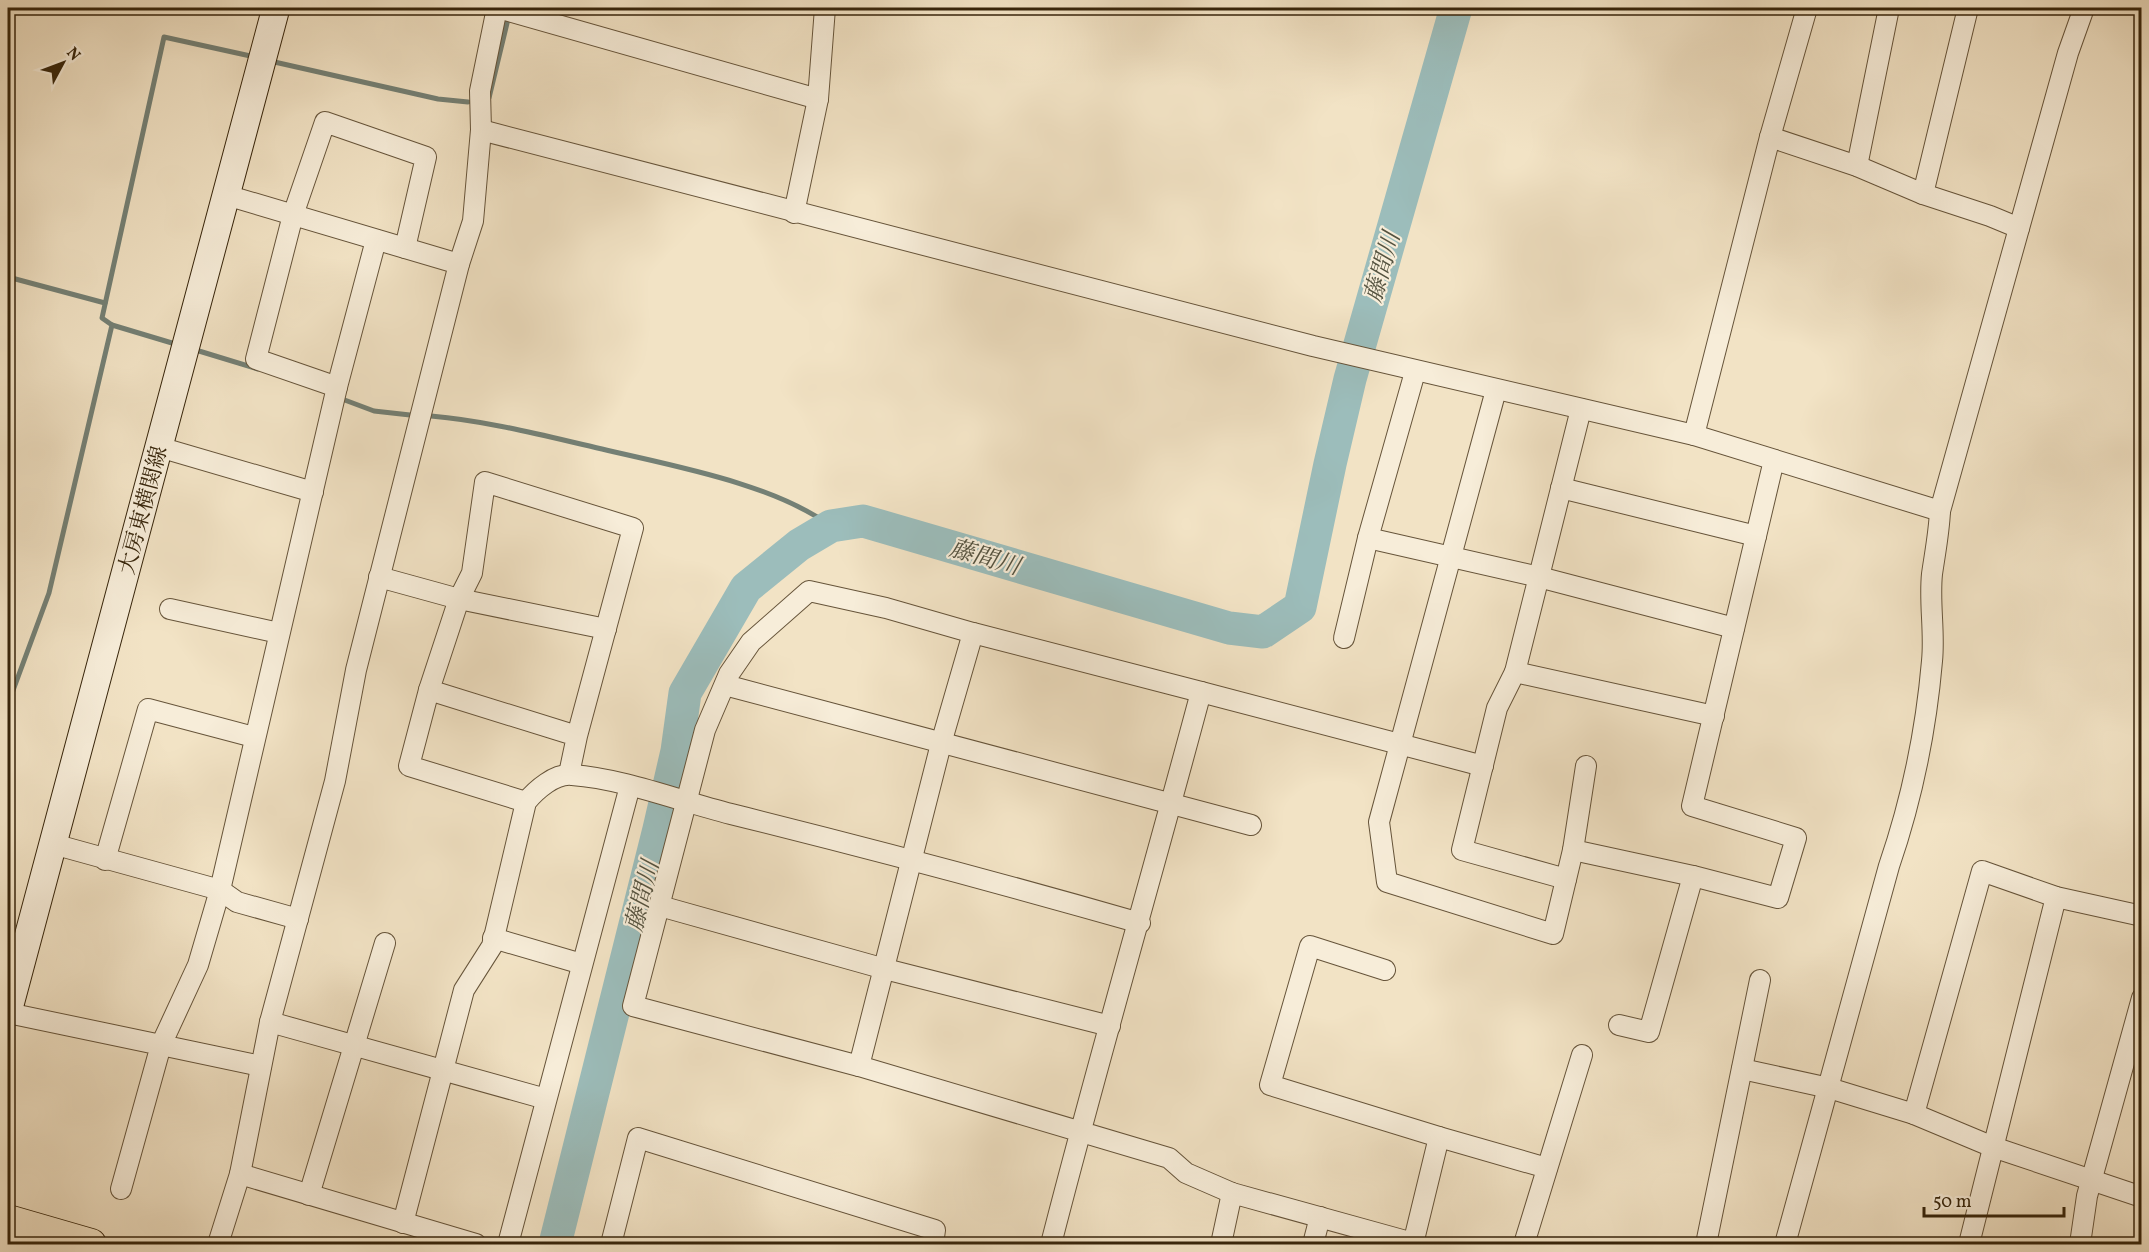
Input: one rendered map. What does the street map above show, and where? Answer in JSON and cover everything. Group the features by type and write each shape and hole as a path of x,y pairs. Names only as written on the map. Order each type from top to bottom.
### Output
{"main road":[{"name":"大房東横関線","path":"8,1013 276,8"},
{"path":"21,1231 92,1245"}],"street":[{"path":"794,213 818,99 825,8"},
{"path":"1694,435 1770,137 1807,8"},
{"path":"1857,166 1889,8"},
{"path":"1923,194 1968,8"},
{"path":"1785,1245 1889,866 1906,817 1918,766 1932,660 1932,576 1938,542 1940,511 2068,53 2084,8"},
{"path":"218,1245 240,1174 270,1022 335,781 356,670 379,577 459,264 473,222 481,130 480,92 504,10 818,99"},
{"path":"337,387 256,359 293,215 325,122 426,157 405,248"},
{"path":"481,130 1406,370 1694,435 1940,511"},
{"path":"1770,137 1857,166 1923,194 2019,228"},
{"path":"226,195 459,264"},
{"path":"121,1189 161,1045 198,965 220,890 337,387 376,240"},
{"path":"1344,638 1406,370"},
{"path":"1496,390 1379,822 1387,882 1553,934 1573,850 1586,766"},
{"path":"1566,879 1462,849 1497,708 1515,672 1581,410"},
{"path":"159,447 313,492"},
{"path":"1573,850 1692,876 1778,898 1796,838 1692,806 1774,460"},
{"path":"526,802 409,766 429,690 459,599 472,573 485,482 633,528 577,736 569,774"},
{"path":"1561,488 1756,536"},
{"path":"1368,538 1539,577 1734,628"},
{"path":"379,577 459,599 606,629"},
{"path":"1439,1137 1413,1244 1232,1193 1186,1173 1169,1158 859,1066 633,1006 688,803 705,730 725,685 751,642 808,591 886,608 973,633 1483,766"},
{"path":"170,609 279,633"},
{"path":"859,1066 942,740 973,633"},
{"path":"1515,672 1714,716"},
{"path":"725,685 942,740 1171,805 1251,825"},
{"path":"429,690 577,736"},
{"path":"1051,1245 1201,692"},
{"path":"105,860 148,709 254,737"},
{"path":"403,1223 464,990 486,957 494,938 526,802 544,784 569,774 630,786 688,803 912,858 1140,923"},
{"path":"508,1245 630,786"},
{"path":"53,844 220,890 237,902 298,919"},
{"path":"1914,1114 1982,871 2056,897 2142,916"},
{"path":"1619,1024 1650,1032 1692,876"},
{"path":"1969,1245 2056,897"},
{"path":"660,906 885,969 1110,1026"},
{"path":"494,938 582,964"},
{"path":"309,1195 385,943"},
{"path":"1385,970 1310,946 1270,1085 1546,1168"},
{"path":"1706,1245 1760,980"},
{"path":"2080,1245 2092,1181 2142,998"},
{"path":"8,1013 261,1066"},
{"path":"270,1022 546,1099"},
{"path":"1524,1245 1582,1055"},
{"path":"1742,1069 1829,1088 1914,1114 1993,1147 2142,1197"},
{"path":"611,1245 638,1138 935,1230 933,1245"},
{"path":"240,1174 476,1245"},
{"path":"1221,1245 1232,1193"},
{"path":"1312,1245 1320,1217"}],"waterway":[{"name":"藤間川","path":"555,1244 659,829 677,751 685,693 746,588 799,545 831,526 863,521 1229,628 1263,632 1300,607 1350,379 1456,8"},
{"path":"489,98 509,15"},
{"path":"8,704 49,593 112,325 102,318 164,37 255,57"},
{"path":"270,61 438,99 468,102"},
{"path":"8,277 105,303"},
{"path":"112,325 172,343"},
{"path":"199,351 258,369"},
{"path":"342,399 374,411 410,415"},
{"path":"431,416 474,421 517,430 721,478 780,498 831,526"}]}
